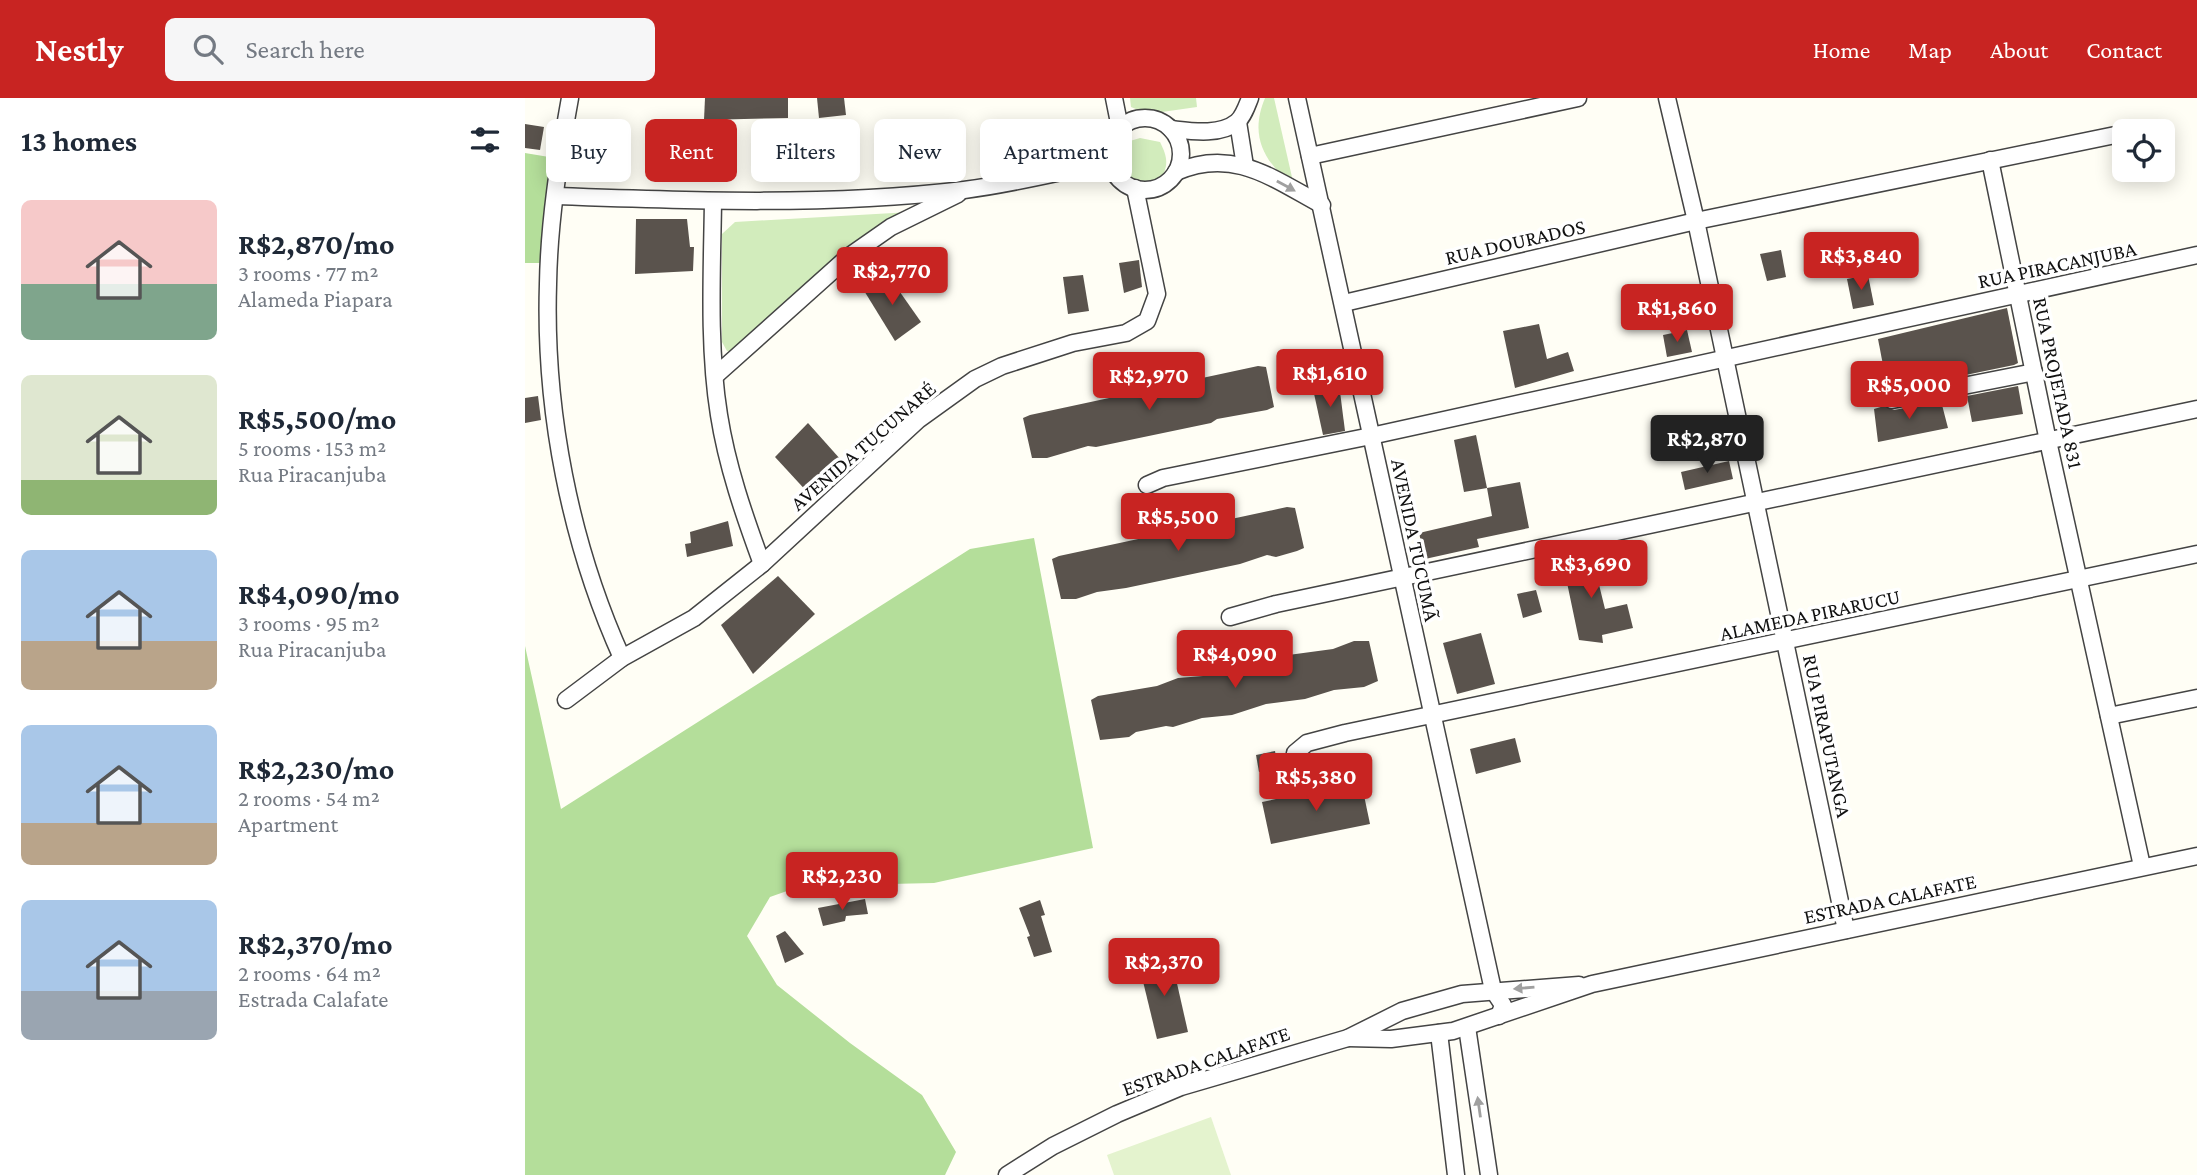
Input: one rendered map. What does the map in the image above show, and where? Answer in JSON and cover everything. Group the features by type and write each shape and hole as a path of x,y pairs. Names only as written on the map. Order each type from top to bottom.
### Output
{"street":[{"path":"570,98 556,196 548,285 554,405 583,553 603,616 622,658"},
{"path":"1114,98 1118,119"},
{"path":"1171,129 1206,131 1227,128 1237,122 1250,98"},
{"name":"AVENIDA TUCUMÃ","path":"1297,98 1493,990 1503,1005 1499,1016"},
{"path":"1310,156 1578,98"},
{"name":"RUA PIRAPUTANGA","path":"1667,98 1696,221 1846,930"},
{"path":"1132,121 1146,118 1164,123 1171,129 1180,145 1181,155 1176,172"},
{"path":"1237,122 1245,166"},
{"path":"1696,221 2112,136"},
{"name":"RUA PROJETADA 831","path":"1990,160 2048,441 2142,866"},
{"path":"1124,182 1144,190 1162,185 1176,172 1196,163 1213,161 1245,166 1322,205"},
{"path":"556,196 787,202 965,190 1006,182"},
{"name":"AVENIDA TUCUNARÉ","path":"566,700 622,658 694,618 762,564 918,420 975,379 1035,354 1073,343 1126,333 1147,321 1157,294 1135,188"},
{"path":"715,376 848,257 891,228 965,190"},
{"path":"713,202 715,376 719,414 742,510 762,564"},
{"name":"RUA DOURADOS","path":"1344,303 1696,221"},
{"name":"RUA PIRACANJUBA","path":"1147,485 1163,478 1371,436 2197,255"},
{"path":"1892,400 2034,372"},
{"path":"1230,617 1276,604 2197,409"},
{"name":"ALAMEDA PIRARUCU","path":"1431,717 2197,554"},
{"path":"2109,716 2197,698"},
{"path":"1295,753 1307,743 1431,717"},
{"name":"ESTRADA CALAFATE","path":"1348,1038 1420,1036 1467,1027 1592,984 2197,856"},
{"name":"ESTRADA CALAFATE","path":"1007,1175 1053,1146 1181,1087 1348,1038 1380,1020 1440,998 1493,990 1592,984"},
{"path":"1420,1005 1411,1017 1411,1025 1420,1036"},
{"path":"1467,1027 1489,1175"},
{"path":"1439,1033 1457,1175"}],"green space":[{"path":"1130,98 1196,98 1197,107 1148,114 1131,107"},
{"path":"1265,98 1274,98 1294,186 1267,158 1262,147 1259,124"},
{"path":"1140,138 1160,142 1166,157 1166,167 1159,182 1146,186 1126,184 1125,182 1132,182 1132,140"},
{"path":"525,153 546,156 547,182 541,263 525,263"},
{"path":"911,212 737,353 727,351 722,342 722,234 735,222"},
{"path":"1034,538 1093,848 934,883 801,886 770,897 747,936 777,985 922,1095 956,1152 945,1175 525,1175 525,646 561,809 970,549"},
{"path":"1211,1117 1231,1175 1114,1175 1107,1155"}],"building":[{"path":"705,98 788,98 788,118 704,119"},
{"path":"817,98 844,98 846,115 819,118"},
{"path":"525,124 544,127 540,150 525,148"},
{"path":"636,219 687,219 690,247 694,247 693,271 635,274"},
{"path":"1781,250 1786,277 1767,281 1760,254"},
{"path":"1139,260 1142,287 1124,293 1119,263"},
{"path":"888,275 921,322 895,341 863,289"},
{"path":"1083,275 1089,311 1068,314 1063,277"},
{"path":"1868,275 1874,305 1853,309 1847,279"},
{"path":"2007,308 2018,363 1888,391 1878,339"},
{"path":"1539,324 1547,359 1568,352 1574,371 1515,388 1503,331"},
{"path":"1687,330 1692,352 1667,357 1663,335"},
{"path":"1258,366 1266,367 1274,407 1267,410 1096,447 1088,446 1047,458 1032,458 1023,418 1030,415"},
{"path":"1339,384 1345,431 1323,435 1313,389"},
{"path":"2018,386 2023,414 1972,422 1967,396"},
{"path":"538,396 541,420 525,423 525,398"},
{"path":"1941,401 1948,428 1878,442 1874,409 1884,406 1894,410"},
{"path":"808,423 841,460 810,495 775,457"},
{"path":"1476,435 1487,488 1464,492 1454,440"},
{"path":"1729,461 1733,479 1685,490 1681,472"},
{"path":"1520,482 1529,528 1477,539 1479,547 1425,559 1419,533 1492,516 1487,488"},
{"path":"1287,507 1295,508 1304,548 1297,551 1276,557 1267,555 1240,564 1097,592 1076,599 1061,599 1052,559 1059,556"},
{"path":"728,521 733,546 687,557 685,544 691,543 690,532"},
{"path":"1590,548 1605,609 1627,604 1633,628 1602,635 1603,643 1579,640 1561,554"},
{"path":"778,576 815,614 753,674 721,625"},
{"path":"1536,590 1542,612 1523,618 1517,594"},
{"path":"1481,633 1495,684 1457,694 1443,643"},
{"path":"1354,641 1369,641 1378,681 1364,687 1334,690 1305,699 1266,704 1232,715 1202,718 1173,727 1136,732 1129,737 1100,740 1091,700 1098,696 1157,686 1178,678 1203,676 1237,666 1267,663 1281,656 1333,649"},
{"path":"1515,738 1521,762 1476,774 1470,749"},
{"path":"1275,751 1278,769 1259,772 1256,755"},
{"path":"1361,781 1370,824 1271,844 1262,802"},
{"path":"865,899 868,914 846,916 845,921 823,926 818,908"},
{"path":"1040,900 1045,915 1041,916 1052,952 1034,957 1027,937 1030,936 1019,908"},
{"path":"785,931 804,954 785,963 776,936"},
{"path":"1171,957 1188,1032 1157,1039 1139,965"}]}
